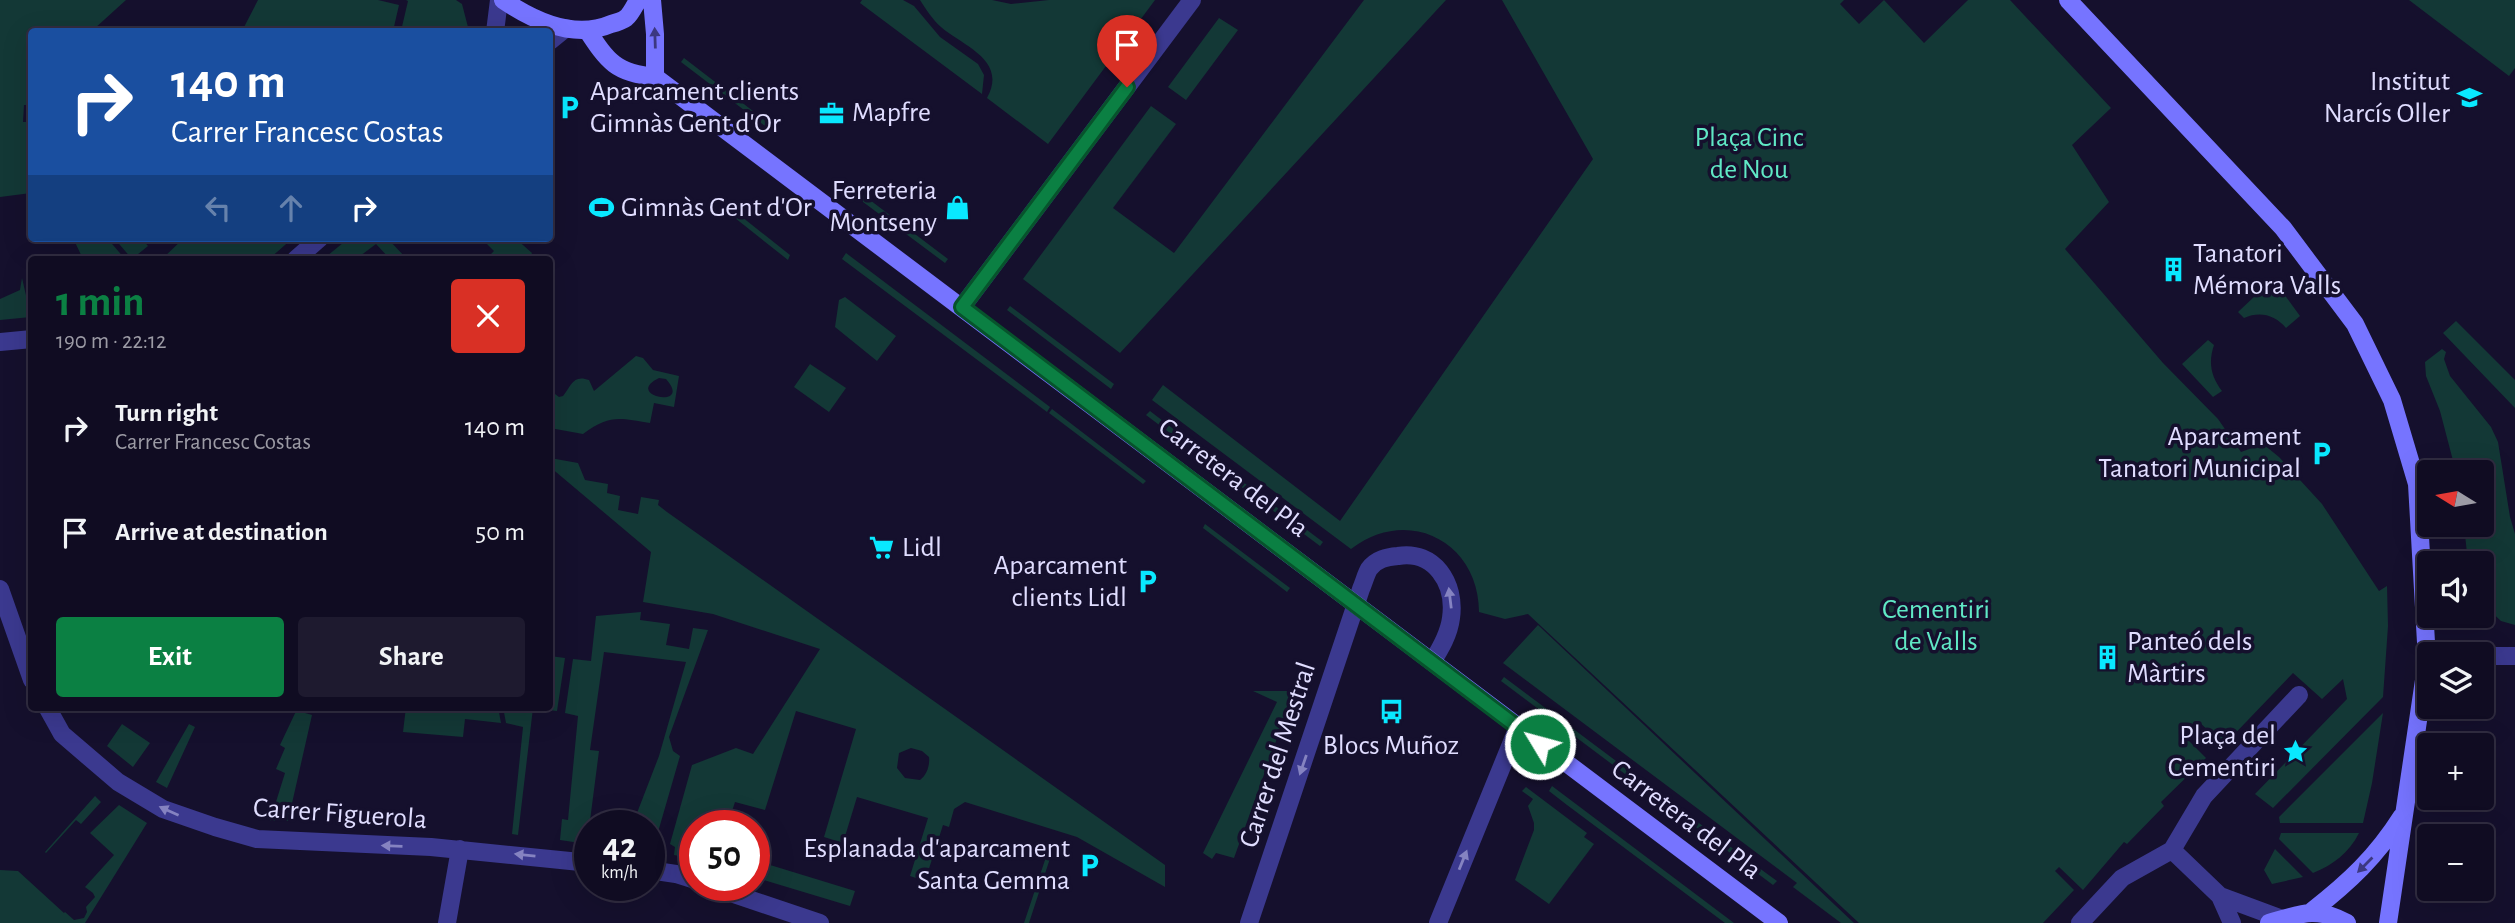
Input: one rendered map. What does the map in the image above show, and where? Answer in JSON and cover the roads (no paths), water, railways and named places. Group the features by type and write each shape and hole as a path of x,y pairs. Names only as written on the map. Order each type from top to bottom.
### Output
{"main road":[{"path":"501,0 529,16 566,28 587,30 599,29 626,18 638,0"},
{"path":"587,30 605,57 630,74 655,77 652,0"},
{"path":"2068,0 2283,228 2355,324 2392,400 2417,484 2427,642"},
{"name":"Carretera del Pla","path":"655,77 1779,923"},
{"path":"2388,923 2419,719"},
{"path":"2312,911 2342,888 2384,845 2405,810"},
{"path":"2275,921 2312,911 2322,912 2347,923"}],"street":[{"path":"496,28 501,0"},
{"path":"962,307 1192,0"},
{"path":"553,39 566,28"},
{"path":"299,256 315,242"},
{"path":"0,342 28,339"},
{"name":"Carrer del Mestral","path":"1250,923 1368,570 1383,558 1410,554 1427,558 1444,576 1449,588 1451,616 1444,642 1432,662"},
{"path":"0,589 28,669"},
{"path":"2494,656 2515,656"},
{"path":"2081,923 2122,878 2172,850 2204,796 2299,695"},
{"name":"Carrer Figuerola","path":"49,711 62,734 118,782 183,818 257,839 460,849 574,861"},
{"path":"1438,923 1518,727"},
{"path":"447,923 460,849"},
{"path":"2172,850 2220,897 2275,921"},
{"path":"2220,897 2232,923"},
{"path":"755,901 820,923"}],"place":[{"name":"Institut Narcís Oller","path":"2470,98"},
{"name":"Aparcament clients Gimnàs Gent d'Or","path":"570,108"},
{"name":"Mapfre","path":"832,113"},
{"name":"Ferreteria Montseny","path":"957,207"},
{"name":"Gimnàs Gent d'Or","path":"601,208"},
{"name":"Tanatori Mémora Valls","path":"2173,270"},
{"name":"Aparcament Tanatori Municipal","path":"2321,453"},
{"name":"Lidl","path":"882,548"},
{"name":"Aparcament clients Lidl","path":"1147,582"},
{"name":"Panteó dels Màrtirs","path":"2107,658"},
{"name":"Blocs Muñoz","path":"1391,712"},
{"name":"Plaça del Cementiri","path":"2296,752"},
{"name":"Esplanada d'aparcament Santa Gemma","path":"1090,865"}],"park label":[{"name":"Plaça Cinc de Nou","path":"1749,154"},
{"name":"Cementiri de Valls","path":"1936,626"}]}
